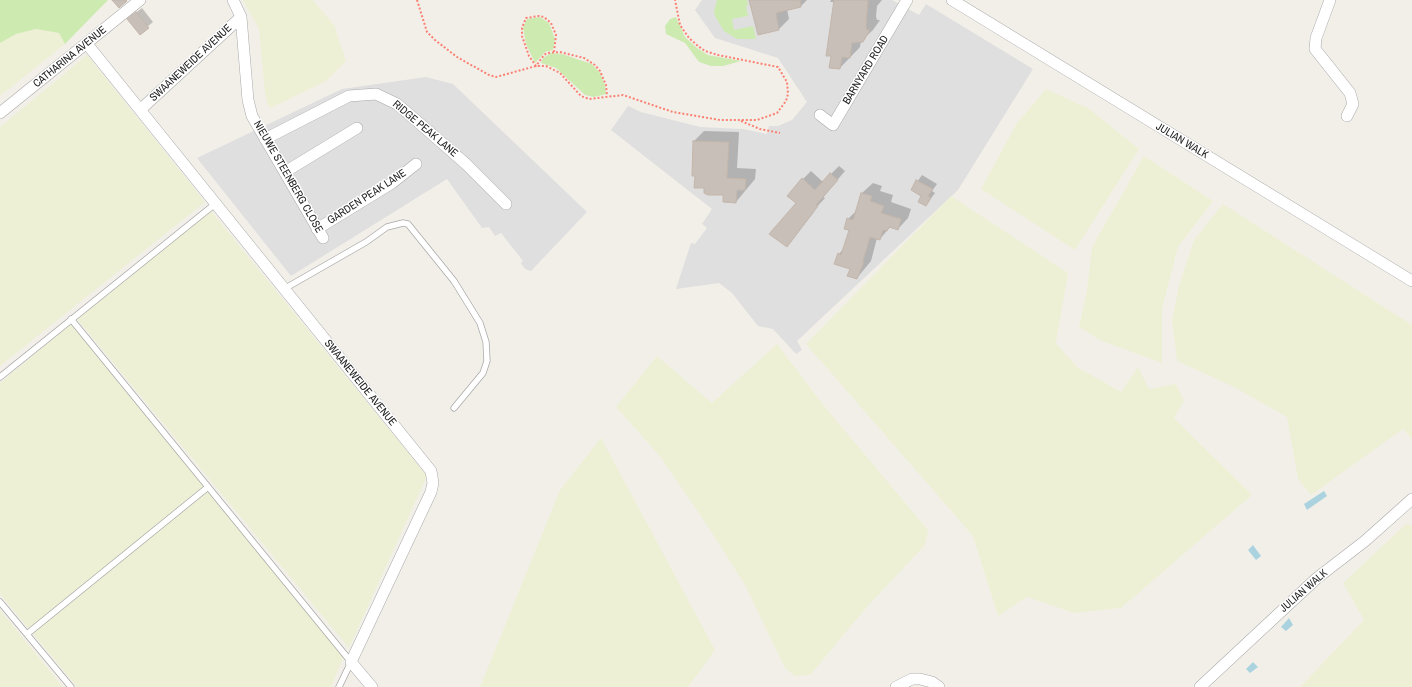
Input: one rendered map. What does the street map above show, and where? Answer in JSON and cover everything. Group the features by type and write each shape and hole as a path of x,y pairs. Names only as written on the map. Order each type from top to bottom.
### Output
{"street":[{"name":"CATHARINA AVENUE","path":"0,113 140,0"},
{"name":"NIEUWE STEENBERG CLOSE","path":"233,0 241,17 249,107 252,116 320,233"},
{"name":"BARNYARD ROAD","path":"820,115 833,125 907,0"},
{"name":"JULIAN WALK","path":"952,0 1412,281"},
{"path":"1330,0 1316,38 1315,49 1350,93 1353,104 1347,116"},
{"name":"SWAANEWEIDE AVENUE","path":"140,110 241,17"},
{"name":"SWAANEWEIDE AVENUE","path":"87,44 428,466 432,476 433,486 431,492 351,662"},
{"name":"RIDGE PEAK LANE","path":"265,139 349,96 376,94 397,104 410,114 466,164 506,204"},
{"path":"285,172 357,128"},
{"name":"GARDEN PEAK LANE","path":"320,233 392,183 416,164"},
{"name":"JULIAN WALK","path":"1200,687 1317,578 1366,541 1412,500"},
{"path":"351,662 372,687"},
{"path":"896,687 912,679 932,682 939,687"}],"lane":[{"path":"0,377 215,204"},
{"path":"284,289 366,242 387,227 403,223 408,224 454,281 480,323 486,342 486,361 483,372 454,408"},
{"path":"71,319 351,662"},
{"path":"27,634 208,487"},
{"path":"0,602 70,687"},
{"name":"SWAANEWEIDE AVENUE","path":"339,687 351,662"}],"path":[{"path":"417,0 427,32 435,40 482,72 496,77 536,66 546,66 560,73 581,96 589,99 623,95 673,112 699,118 740,121 768,117 782,107 788,94 787,82 778,67 772,64 718,55 705,51 689,38 680,25 675,0"},
{"path":"536,66 529,56 522,36 522,28 526,18 530,16 539,16 544,17 551,23 556,35 554,52"},
{"path":"536,66 544,55 554,52 584,58 595,65 604,77 607,96"},
{"path":"740,121 780,133"}],"shaded area":[{"path":"702,0 892,0 919,15 926,4 1033,69 958,190 797,341 802,350 796,354 773,329 758,326 732,293 719,283 676,289 691,243 695,244 707,228 702,224 712,209 611,130 628,106 641,112 700,127 743,129 767,134 769,126 778,126 792,120 807,102 778,58 715,38 695,10"},
{"path":"426,77 453,84 587,212 531,271 525,269 521,263 523,261 501,233 495,236 489,227 482,228 447,179 291,276 197,158 342,89"}],"green space":[{"path":"0,0 108,0 65,44 59,33 36,29 16,34 0,43"},
{"path":"243,0 313,0 334,25 346,61 326,81 271,108 268,105 265,93 259,29"},
{"path":"717,0 747,0 748,5 746,6 748,16 732,19 734,30 753,26 756,39 737,39 724,31 715,16 714,11"},
{"path":"540,17 549,23 555,39 553,50 545,52 535,63 526,44 523,28 527,19"},
{"path":"676,17 685,37 697,48 708,55 741,61 723,66 711,66 699,62 685,43 666,34 665,26 670,19"},
{"path":"36,29 59,33 65,44 0,96 0,43 16,34"},
{"path":"551,53 562,54 592,64 600,73 605,85 606,94 594,97 585,95 556,68 541,63 543,58"},
{"path":"87,55 205,202 0,366 0,127"},
{"path":"1046,89 1088,108 1139,149 1075,250 981,189 1017,123"},
{"path":"1144,156 1213,201 1178,247 1162,309 1162,363 1102,341 1079,327 1087,290 1092,247"},
{"path":"951,196 1068,273 1056,343 1077,367 1121,392 1138,367 1149,389 1176,384 1184,401 1174,418 1252,495 1121,608 1074,613 1027,597 998,616 973,536 806,344"},
{"path":"1223,204 1412,325 1412,439 1403,429 1311,495 1298,479 1287,417 1232,386 1177,361 1172,320 1179,286 1194,240"},
{"path":"211,211 427,476 349,648 77,319"},
{"path":"72,323 344,656 331,687 77,687 0,594 0,383"},
{"path":"777,344 825,407 928,530 925,545 866,608 810,675 795,676 785,668 745,585 709,528 659,455 616,407 657,356 712,403"},
{"path":"601,438 715,650 688,687 480,687 560,490"},
{"path":"1407,523 1412,527 1412,687 1300,687 1364,620 1343,583"},
{"path":"0,610 63,687 0,687"}],"water":[{"path":"1324,491 1327,496 1307,510 1304,504"},
{"path":"1253,545 1261,556 1256,560 1248,550"},
{"path":"1289,618 1293,625 1286,631 1281,627"},
{"path":"1253,662 1258,667 1250,673 1246,669"}],"building":[{"path":"112,0 126,0 127,1 119,8"},
{"path":"749,0 800,0 801,7 776,13 779,30 758,35"},
{"path":"834,0 868,0 866,27 867,30 870,30 863,42 852,43 850,58 842,57 840,69 829,68 831,56 826,56"},
{"path":"136,12 149,28 140,35 127,19"},
{"path":"693,141 729,142 727,178 746,179 745,190 737,190 736,203 723,202 723,195 708,195 704,193 704,188 694,188 695,176 692,176"},
{"path":"830,173 838,180 816,205 818,206 787,247 769,234 796,203 787,196 802,178 815,190"},
{"path":"916,180 933,189 928,196 931,198 926,206 918,202 921,196 911,190"},
{"path":"861,193 872,196 870,201 884,206 881,213 901,219 898,230 889,227 887,231 883,230 880,240 870,237 863,261 864,262 857,279 847,276 850,269 834,264 838,253 841,255 849,230 844,229 847,218 853,220"}]}
